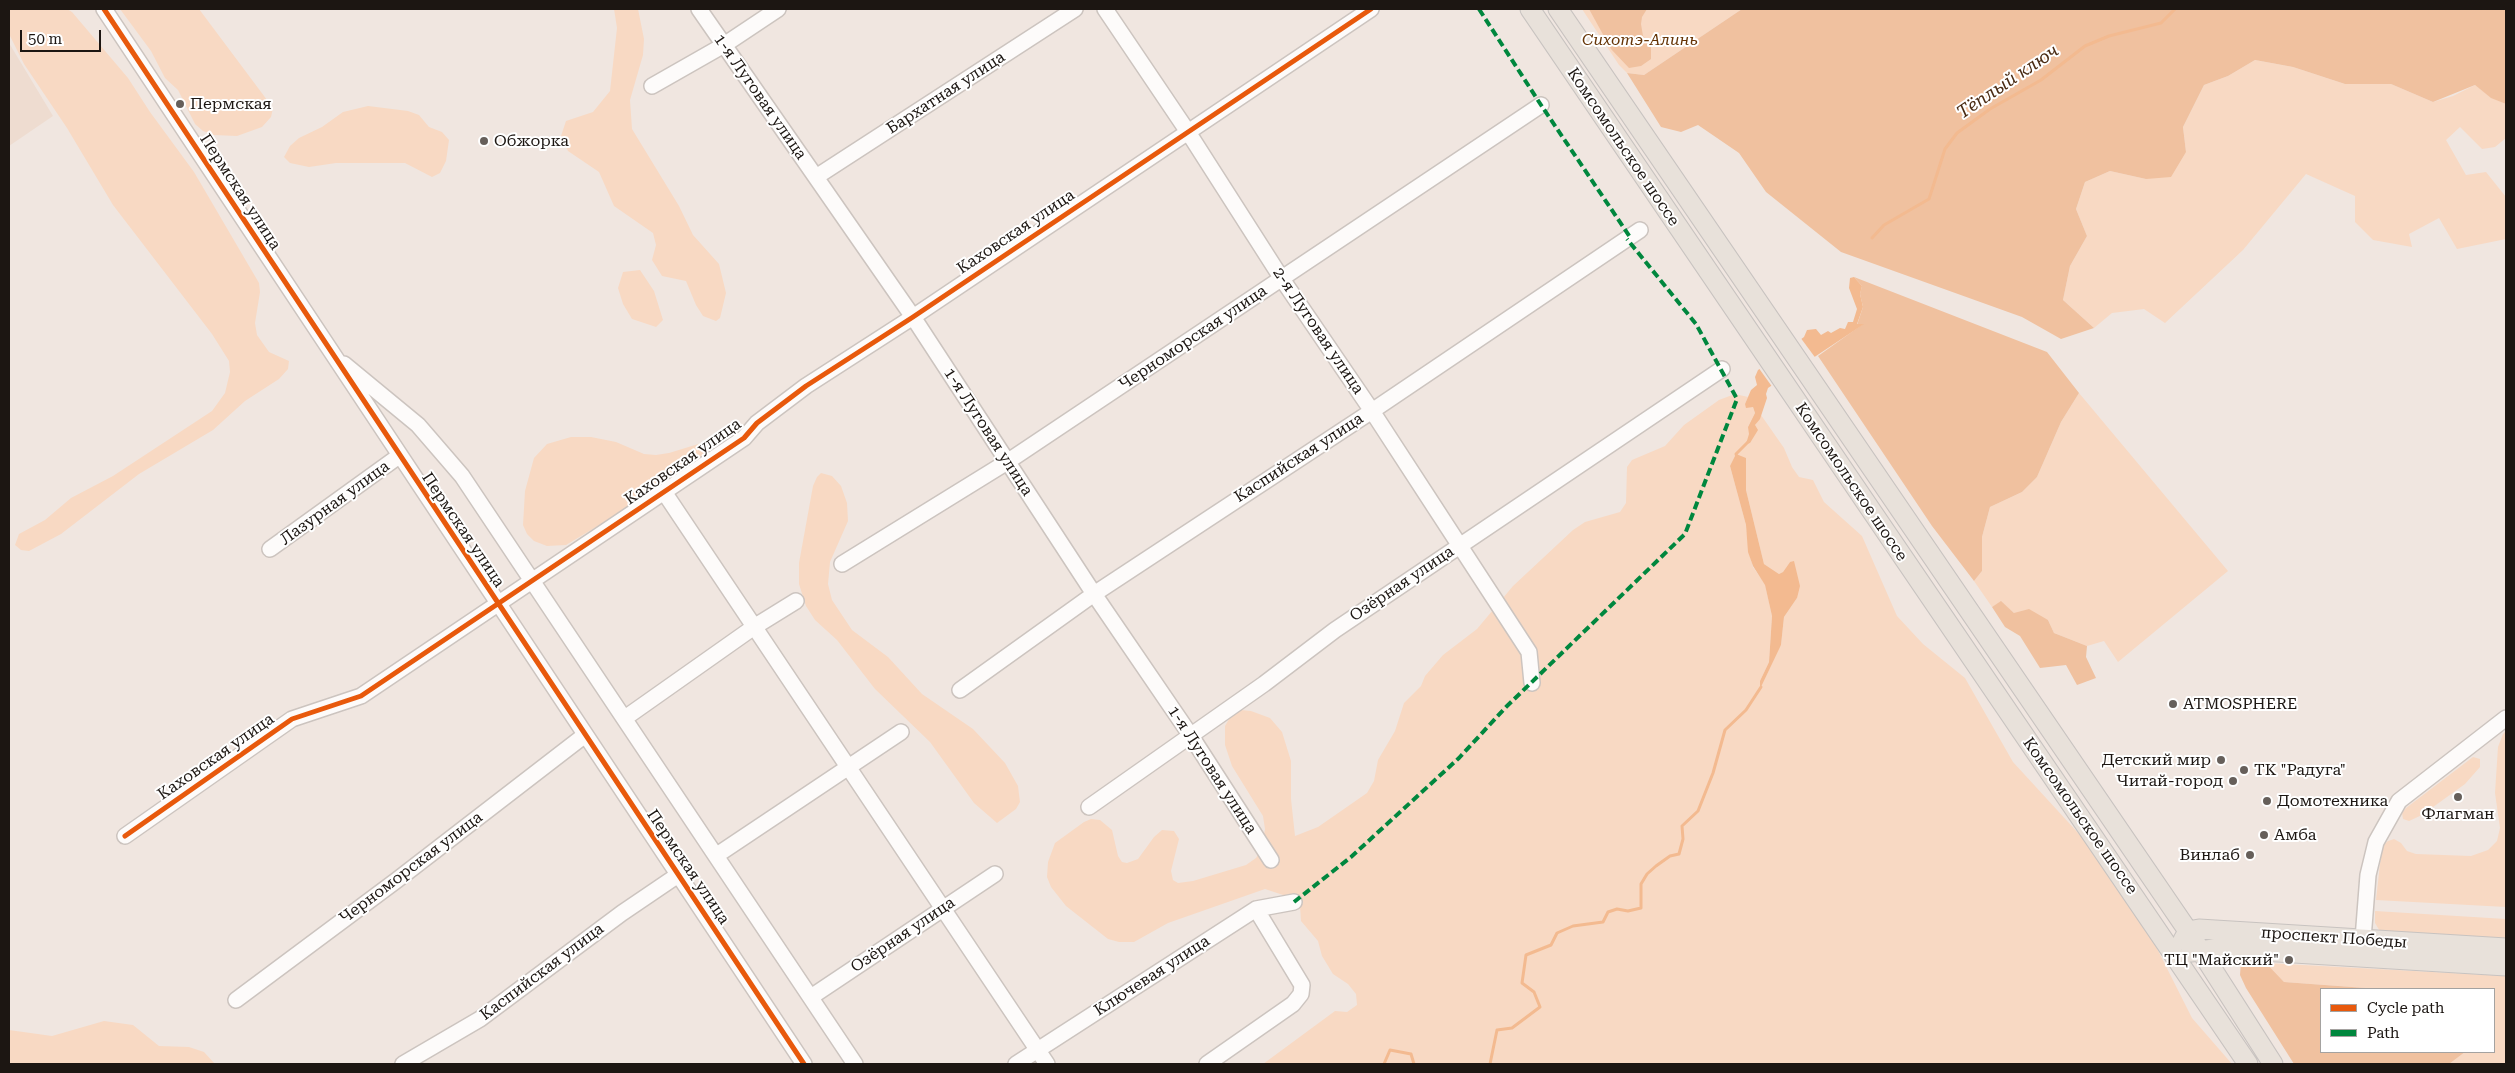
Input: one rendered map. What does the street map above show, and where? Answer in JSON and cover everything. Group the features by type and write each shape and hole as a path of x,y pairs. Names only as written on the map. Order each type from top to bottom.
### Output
{"main road":[{"name":"Комсомольское шоссе","path":"1530,9 2248,1064"},
{"name":"Комсомольское шоссе","path":"1558,9 2202,951 2273,1064"},
{"name":"проспект Победы","path":"2188,931 2199,929 2506,966"},
{"path":"2174,954 2188,931"},
{"name":"проспект Победы","path":"2202,951 2506,948"},
{"path":"2174,954 2202,951"}],"street":[{"name":"Пермская улица","path":"104,9 330,353 804,1064"},
{"name":"1-я Луговая улица","path":"699,9 912,317 1094,594 1191,736 1271,860"},
{"path":"652,86 724,46 778,9"},
{"name":"Бархатная улица","path":"816,178 1075,9"},
{"name":"2-я Луговая улица","path":"1105,9 1188,132 1282,279 1372,411 1458,546 1529,652 1532,684"},
{"name":"Каховская улица","path":"126,836 292,719 361,696 744,438 757,423 806,386 1371,9"},
{"name":"Черноморская улица","path":"842,564 1007,462 1541,105"},
{"name":"Каспийская улица","path":"960,690 1094,594 1372,411 1635,233"},
{"path":"330,353 424,432 462,476 856,1064"},
{"name":"Озёрная улица","path":"1089,807 1191,736 1335,630 1722,369"},
{"name":"Лазурная улица","path":"270,549 399,456"},
{"path":"664,492 1047,1064"},
{"path":"625,718 754,627 796,600"},
{"path":"2362,948 2368,875 2376,842 2399,801 2506,718"},
{"path":"717,855 901,732"},
{"name":"Черноморская улица","path":"236,1000 585,735"},
{"name":"Озёрная улица","path":"811,997 995,874"},
{"name":"Каспийская улица","path":"403,1064 480,1019 622,913 678,875"},
{"name":"Ключевая улица","path":"1016,1064 1256,909 1294,902"},
{"path":"1207,1064 1293,1004 1301,994 1302,985 1256,909"}],"shaded area":[{"path":"9,43 53,116 9,146"},
{"path":"1854,277 1862,286 1860,294 1863,307 1857,324 1864,324 1768,388 1767,398 1760,419 1755,425 1758,430 1750,443 1746,444 1749,434 1748,427 1755,413 1753,407 1746,408 1745,404 1751,390 1757,385 1755,377 1758,370 1804,337 1807,330 1816,329 1821,335 1828,331 1831,333 1840,328 1845,329 1848,322 1853,322 1857,309 1849,288 1850,278"},
{"path":"1736,454 1746,458 1746,490 1764,564 1779,574 1783,572 1790,562 1794,561 1800,586 1797,598 1784,617 1781,645 1760,689 1760,681 1769,662 1772,616 1765,585 1753,566 1748,552 1746,525 1730,466"}],"green space":[{"path":"10,9 67,9 72,12 128,78 150,112 194,172 259,283 260,292 255,323 257,335 269,352 289,361 288,369 279,379 245,401 213,430 139,474 61,534 29,551 21,550 15,545 19,534 45,520 71,498 113,476 212,411 225,393 230,372 229,361 212,334 113,205 67,128 24,64 10,36"},
{"path":"120,9 199,9 273,108 271,117 262,127 237,136 213,135 203,131 195,124 178,90 165,78 151,51"},
{"path":"614,9 638,9 644,39 643,55 630,100 632,129 679,206 693,235 719,264 726,293 720,318 716,321 703,316 686,281 662,276 652,260 656,245 653,233 614,206 599,172 568,151 561,136 566,121 593,112 610,91 617,28"},
{"name":"Сихотэ-Алинь","path":"1582,9 1742,9 1644,75 1627,73 1619,65"},
{"path":"1589,9 1647,9 1642,17 1641,24 1643,36 1651,47 1651,59 1641,66 1629,68 1611,49"},
{"path":"1742,9 2506,9 2506,104 2491,98 2475,85 2433,102 2391,84 2345,84 2293,67 2255,60 2228,76 2204,85 2183,127 2186,152 2171,177 2146,179 2110,171 2085,182 2076,209 2087,236 2070,266 2063,300 2094,328 2061,339 2022,317 1841,252 1766,192 1739,153 1698,125 1681,132 1661,127 1627,73 1644,75"},
{"path":"2255,60 2293,67 2345,84 2391,84 2433,102 2453,96 2475,85 2491,97 2506,104 2506,138 2495,147 2482,149 2460,127 2446,140 2466,175 2486,172 2506,197 2506,239 2457,249 2439,218 2409,234 2412,247 2373,240 2355,222 2355,196 2306,174 2243,250 2165,323 2144,309 2112,313 2094,328 2063,300 2070,266 2087,236 2076,209 2085,182 2110,171 2146,179 2186,152 2183,127 2204,85 2228,76"},
{"path":"368,106 408,111 419,115 429,127 442,132 449,140 446,161 440,173 432,177 405,163 336,163 309,167 290,163 284,157 290,146 299,138 322,127 343,112"},
{"path":"640,270 654,291 663,320 656,327 632,319 623,304 618,288 623,272"},
{"path":"1854,277 2047,352 2079,393 2061,422 2037,477 2022,492 1990,507 1982,537 1982,571 1974,581 1932,526 1818,356 1863,324 1857,325 1863,307 1860,294 1862,286"},
{"path":"2079,393 2228,571 2118,662 2104,641 2087,646 2054,633 2048,620 2014,613 2001,602 1992,607 1974,581 1982,571 1982,537 1990,507 2022,492 2037,477 2061,422"},
{"path":"1735,394 1748,397 1745,404 1753,407 1755,413 1748,427 1755,425 1761,415 1784,448 1792,467 1799,477 1813,480 1824,502 1862,536 1897,616 1923,644 1965,678 2013,762 2124,883 2192,1018 2232,1064 1263,1064 1335,1011 1347,1012 1357,1005 1356,994 1348,984 1333,974 1322,956 1318,941 1301,921 1300,906 1286,896 1265,889 1168,923 1134,942 1119,942 1108,939 1066,906 1051,887 1047,877 1048,862 1055,843 1091,819 1100,820 1112,830 1118,856 1122,862 1127,863 1138,859 1154,837 1162,830 1174,831 1179,839 1171,871 1173,880 1178,883 1193,881 1246,865 1256,858 1261,850 1265,829 1263,816 1232,766 1225,745 1225,726 1232,714 1241,710 1251,711 1270,718 1282,732 1291,761 1291,799 1295,836 1318,827 1367,793 1374,781 1378,760 1395,731 1404,703 1421,686 1425,676 1443,655 1477,629 1513,586 1573,530 1585,522 1620,512 1626,503 1627,467 1632,460 1665,446 1684,425 1719,400","holes":["1746,458 1746,490 1764,564 1779,574 1783,572 1790,562 1797,598 1784,617 1781,645 1760,681 1769,662 1772,616 1765,584 1753,567 1746,525 1730,466"]},
{"path":"571,437 591,437 616,442 644,454 656,455 705,442 717,441 712,449 667,479 629,512 596,527 566,545 547,546 534,541 527,534 523,525 525,491 534,458 547,444"},
{"path":"821,473 832,476 841,486 847,503 848,521 830,562 828,584 832,600 852,630 888,657 922,694 973,729 1005,763 1018,786 1020,802 1016,809 997,823 974,803 930,742 875,689 837,640 815,620 806,606 799,584 799,563 813,486"},
{"path":"2001,601 2014,613 2029,609 2048,620 2054,633 2087,646 2086,657 2096,678 2077,685 2066,665 2040,668 2020,636 2005,627 1992,607"},
{"path":"2506,731 2506,907 2376,900 2382,846 2388,841 2394,839 2401,843 2407,851 2416,854 2471,856 2488,850 2497,841 2500,828 2495,793 2498,747"},
{"path":"2473,757 2480,759 2480,767 2465,784 2422,815 2409,821 2403,819 2402,813 2406,808"},
{"path":"2375,911 2506,919 2506,944 2381,933 2375,923"},
{"path":"2241,962 2266,963 2284,982 2365,988 2320,988 2320,1053 2464,1053 2449,1064 2294,1064 2246,988 2240,975"},
{"path":"2266,963 2506,976 2506,1064 2449,1064 2464,1053 2495,1053 2495,988 2365,988 2284,982"},
{"path":"104,1021 133,1025 159,1046 189,1047 204,1052 215,1064 9,1064 9,1030 52,1036"}],"pier":[{"path":"1800,337 1817,360 1773,388 1758,367"}],"waterway":[{"name":"Тёплый ключ","path":"1872,238 1884,225 1929,199 1945,149 1957,133 1990,109 2041,80 2085,46 2109,36 2161,23 2175,9"},
{"name":"Тёплый ключ","path":"1737,457 1736,454 1749,441"},
{"name":"Тёплый ключ","path":"1490,1064 1497,1030 1512,1028 1540,1007 1534,992 1522,983 1526,955 1551,945 1557,933 1573,926 1603,922 1608,912 1617,909 1628,911 1641,908 1641,884 1647,874 1656,866 1670,856 1679,854 1683,839 1682,826 1698,811 1713,773 1725,730 1746,710 1761,687"},
{"name":"Тёплый ключ","path":"1384,1064 1390,1050 1411,1054 1414,1064"}],"marked path":[{"path":"1479,9 1630,237"},
{"path":"1294,902 1351,857 1459,758 1506,707 1685,534 1737,399 1696,324 1627,239"}],"cycle path":[{"path":"104,9 804,1064"},
{"path":"125,836 292,719 361,696 744,438 757,423 806,386 913,317 1371,9"}],"place":[{"name":"Пермская","path":"180,104"},
{"name":"Обжорка","path":"484,141"},
{"name":"ATMOSPHERE","path":"2173,704"},
{"name":"Детский мир","path":"2221,760"},
{"name":"ТК \"Радуга\"","path":"2244,770"},
{"name":"Читай-город","path":"2233,781"},
{"name":"Флагман","path":"2458,797"},
{"name":"Домотехника","path":"2267,801"},
{"name":"Амба","path":"2264,835"},
{"name":"Винлаб","path":"2250,855"},
{"name":"ТЦ \"Майский\"","path":"2289,960"}]}
